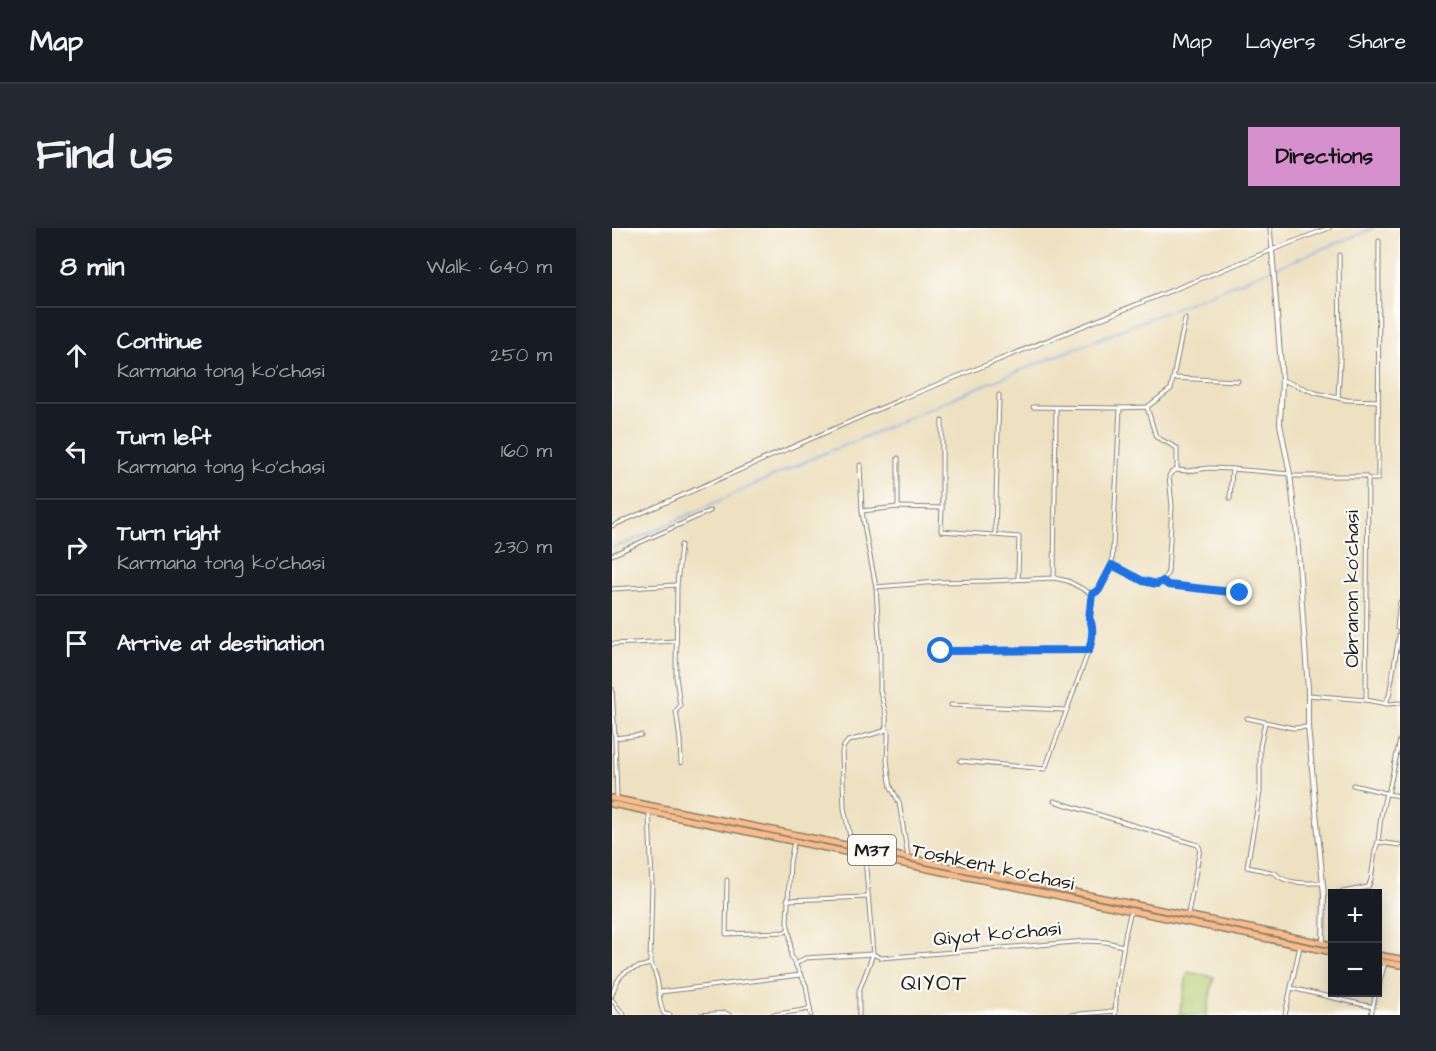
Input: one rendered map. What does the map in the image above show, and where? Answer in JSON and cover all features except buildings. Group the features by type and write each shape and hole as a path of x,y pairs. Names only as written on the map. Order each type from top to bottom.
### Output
{"highway":[{"name":"Toshkent ko'chasi","path":"614,800 908,857 1328,951"},
{"name":"Toshkent ko'chasi","path":"614,800 649,811 794,841 1328,944"},
{"path":"1382,956 1400,959"},
{"path":"1384,962 1400,965"}],"street":[{"path":"1270,228 1282,380 1280,424 1290,475 1297,535 1308,695 1308,727 1324,897 1323,943"},
{"path":"612,526 904,398 1329,228"},
{"name":"Obranon ko'chasi","path":"1366,700 1368,479 1378,479 1379,241"},
{"path":"1338,398 1339,255"},
{"path":"1033,408 1147,407 1171,388 1185,319"},
{"path":"1173,378 1238,381"},
{"path":"1282,380 1316,393 1347,400 1378,401"},
{"path":"995,535 999,395"},
{"path":"1147,407 1156,437 1177,448 1177,470"},
{"path":"1054,578 1056,408"},
{"path":"1092,594 1099,590 1112,565 1120,408"},
{"path":"942,420 941,531 1019,537 1018,579"},
{"path":"898,458 898,507"},
{"path":"861,465 862,511 876,587 880,690 886,715 885,729 888,731 887,761 891,787 899,802 908,857"},
{"path":"1230,498 1232,468"},
{"path":"1112,565 1143,581 1157,584 1163,581 1168,572 1172,506 1169,476 1177,470 1232,468 1290,475 1365,476 1368,479"},
{"path":"862,511 898,507 942,508"},
{"path":"612,555 710,511"},
{"path":"681,545 677,585 676,641 676,676 680,706 676,711 676,718 681,763"},
{"path":"876,587 938,582 1054,578 1068,581 1092,594"},
{"path":"1163,581 1168,585 1240,593 1242,584"},
{"path":"612,589 677,585"},
{"path":"960,761 1045,769 1091,644 1092,628 1089,618 1092,594"},
{"path":"1385,703 1389,696 1400,630 1397,628 1397,622 1400,602"},
{"path":"612,644 676,641"},
{"path":"941,651 1089,650"},
{"path":"612,689 615,738 614,800"},
{"name":"Obranon ko'chasi","path":"1308,695 1400,703"},
{"path":"951,705 1065,710"},
{"path":"1247,718 1293,728 1308,727"},
{"path":"1264,722 1260,747 1260,792 1247,867 1275,873 1279,878 1294,882 1323,883"},
{"path":"852,846 844,808 842,752 848,741 885,729"},
{"path":"615,738 640,735"},
{"path":"1358,889 1368,887 1371,880 1381,816 1400,740"},
{"path":"1353,785 1400,796"},
{"path":"1054,801 1198,845 1200,849 1188,916"},
{"path":"649,811 652,884 650,964 654,969 662,1010 664,1014 670,1015"},
{"path":"794,841 790,862 787,922 791,956 806,985 811,1015"},
{"path":"1378,842 1400,845"},
{"path":"859,1015 859,991 873,954 864,855"},
{"path":"727,880 726,934 785,932 789,929"},
{"path":"1324,897 1328,896"},
{"path":"788,900 868,897"},
{"path":"1070,1015 1115,1013 1123,946 1132,908"},
{"name":"Qiyot ko'chasi","path":"796,964 805,958 873,954 881,958 1087,941 1123,946"},
{"path":"1285,1015 1300,945"},
{"path":"1382,970 1384,962"},
{"path":"612,995 615,985 625,971 650,964"},
{"path":"660,992 801,975"},
{"path":"1291,988 1373,1007"},
{"path":"1371,1015 1376,997"},
{"path":"612,1000 624,1015"},
{"path":"772,1015 810,1009"},
{"path":"701,1015 726,1013 729,1015"}],"green space":[{"path":"1188,972 1214,977 1206,1015 1179,1015"}],"waterway":[{"path":"612,548 967,392 1374,228"}],"district":[{"name":"QIYOT","path":"934,983"}],"route":[{"path":"941,651 1089,650 1092,628 1089,618 1092,594 1099,590 1112,565 1143,581 1157,584 1163,581 1168,585 1240,593"}]}
